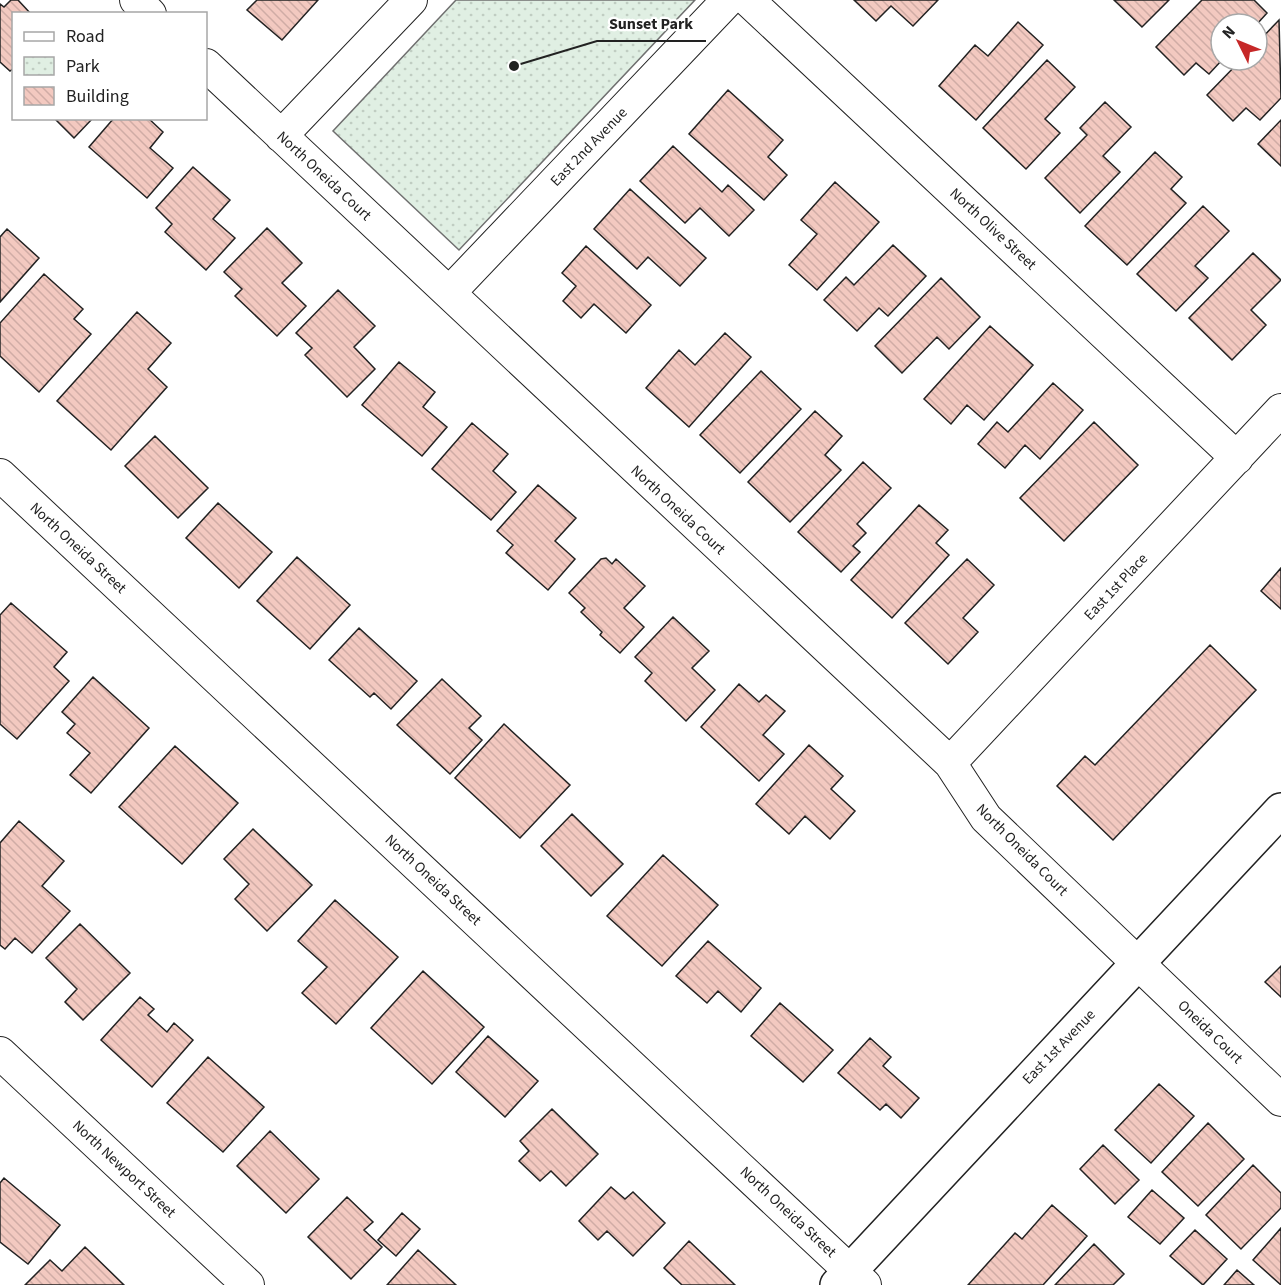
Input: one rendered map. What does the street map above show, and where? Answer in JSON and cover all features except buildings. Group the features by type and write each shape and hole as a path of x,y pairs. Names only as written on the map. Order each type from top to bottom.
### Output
{"street":[{"path":"136,0 148,12"},
{"path":"281,136 411,0"},
{"name":"East 2nd Avenue","path":"449,293 728,0"},
{"name":"North Olive Street","path":"748,0 1237,458"},
{"name":"North Oneida Court","path":"207,66 950,763 986,818 1138,964"},
{"name":"East 1st Place","path":"950,763 1281,410"},
{"name":"North Oneida Street","path":"0,476 851,1280"},
{"name":"East 1st Avenue","path":"851,1280 1281,810"},
{"name":"Oneida Court","path":"1138,964 1281,1100"},
{"name":"North Newport Street","path":"0,1053 248,1285"}],"green space":[{"path":"456,0 695,0 459,250 333,131"}],"place":[{"name":"Sunset Park","path":"514,66"}]}
